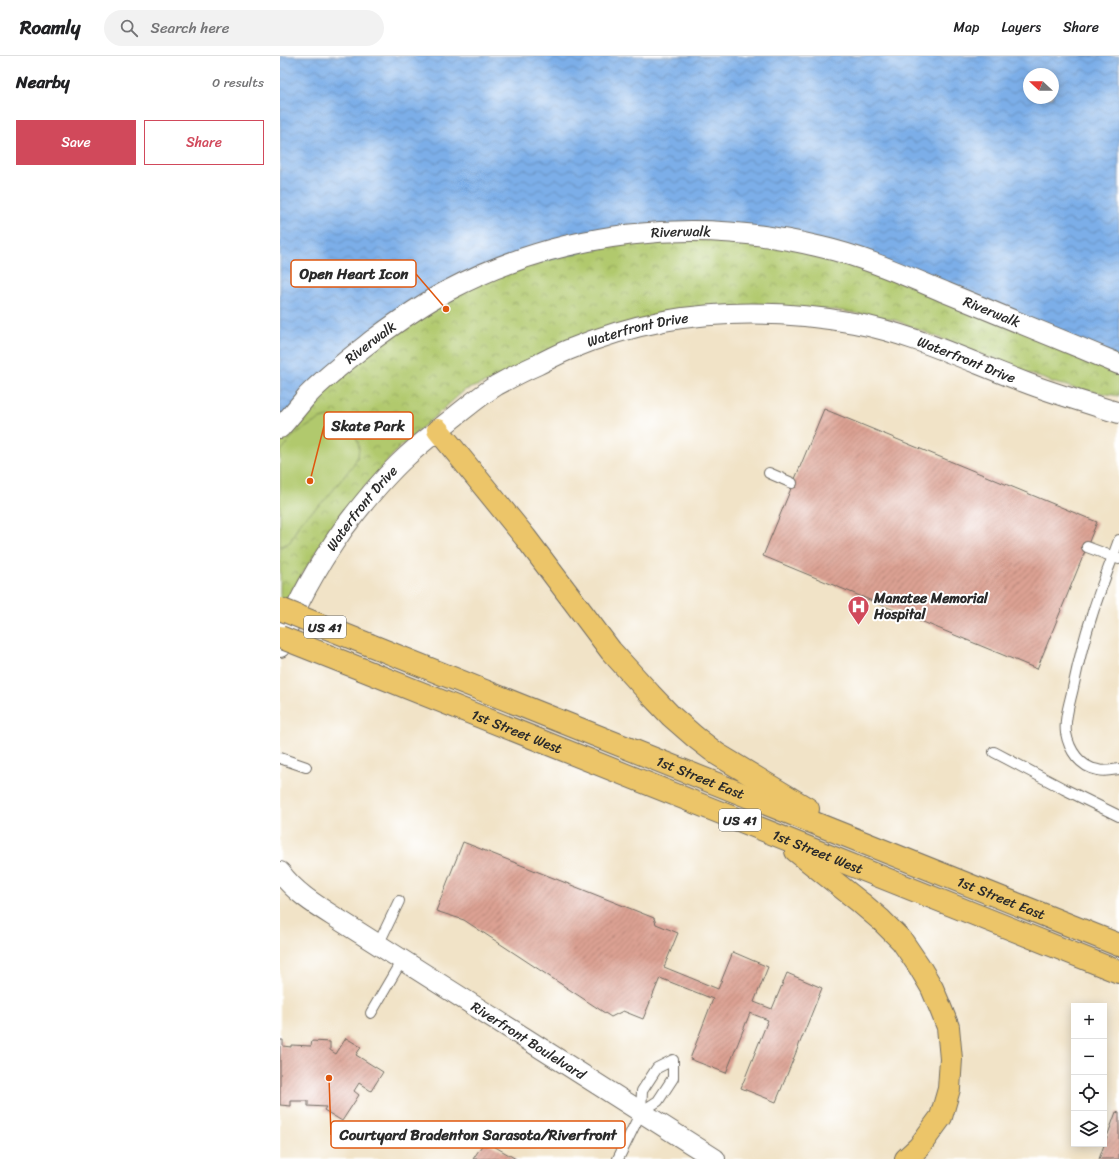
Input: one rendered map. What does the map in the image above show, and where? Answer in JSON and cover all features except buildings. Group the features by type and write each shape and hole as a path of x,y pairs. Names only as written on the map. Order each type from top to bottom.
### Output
{"highway":[{"path":"438,430 525,536 611,651 671,716 717,754 869,845"},
{"name":"1st Street East","path":"280,609 1119,945"},
{"name":"1st Street West","path":"280,637 1119,972"},
{"path":"776,835 843,888 881,920 902,941 932,988 940,1007 948,1027 952,1059 949,1089 941,1117 919,1147 906,1159"}],"street":[{"name":"Riverwalk","path":"280,428 308,396 333,372 412,311 447,291 494,270 542,252 571,244 615,236 653,232 703,231 752,234 788,239 823,247 869,261 1119,364"},
{"name":"Waterfront Drive","path":"280,647 291,619 319,566 357,512 379,485 405,458 438,430 495,386 568,350 615,334 663,321 709,315 755,314 795,316 853,323 931,345 1030,385 1119,413"},
{"name":"Riverfront Boulelvard","path":"280,872 302,895 341,921 715,1159"}],"lane":[{"path":"769,474 792,483"},
{"path":"1119,540 1116,558 1092,614 1078,662 1067,715 1066,732 1071,749 1083,764 1098,770 1109,771 1119,769"},
{"path":"1087,547 1116,558"},
{"path":"994,752 1119,816"},
{"path":"280,758 306,767"},
{"path":"378,944 399,901"},
{"path":"371,1013 402,960"},
{"path":"618,1159 641,1112 642,1091 657,1068 673,1060 673,1078 658,1101 641,1112"}],"green space":[{"path":"739,227 1119,357 1119,396 1058,384 1019,370 895,320 836,310 691,310 465,390 399,448 346,508 292,590 280,622 280,422 317,380 499,262"},
{"path":"329,417 342,421 350,428 358,441 358,456 353,465 326,499 300,522 290,542 280,548 280,453 290,439 298,432 320,419"}],"water":[{"path":"280,56 1119,56 1119,357 939,283 703,225 460,279 280,422"}],"place":[{"name":"Open Heart Icon","path":"446,309"},
{"name":"Skate Park","path":"310,481"},
{"name":"Manatee Memorial Hospital","path":"859,626"},
{"name":"Courtyard Bradenton Sarasota/Riverfront","path":"329,1078"}]}
